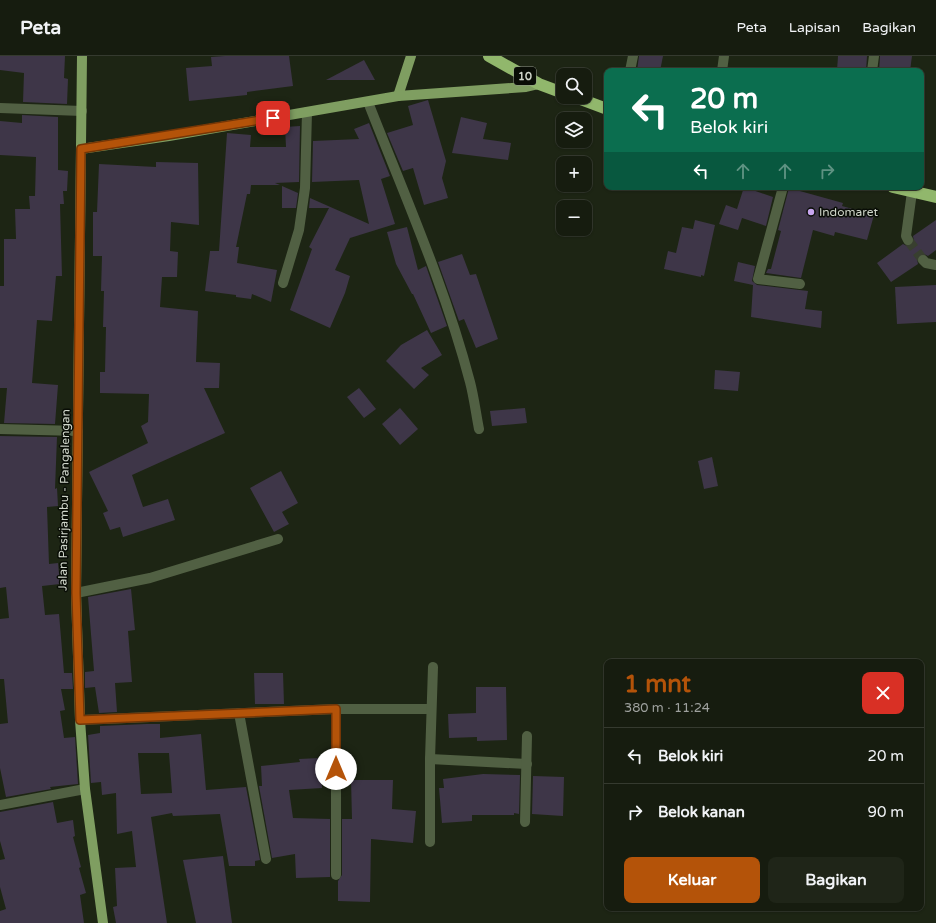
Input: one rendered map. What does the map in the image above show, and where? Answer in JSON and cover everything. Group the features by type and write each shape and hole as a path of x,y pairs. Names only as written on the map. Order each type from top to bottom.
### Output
{"highway":[{"name":"10","path":"489,56 539,84 556,90"},
{"path":"592,103 604,108"},
{"path":"904,190 936,197"}],"main road":[{"name":"Jalan Pasirjambu - Pangalengan","path":"82,56 76,593 80,720 85,789 103,923"},
{"path":"398,96 411,56"},
{"path":"81,149 398,96 526,87 539,84"}],"street":[{"path":"631,68 633,56"},
{"path":"722,68 724,56"},
{"path":"872,68 874,56"},
{"path":"368,102 415,221 459,343 471,383 479,430"},
{"path":"0,108 82,111"},
{"path":"283,283 299,230 305,188 307,112"},
{"path":"782,190 758,279 800,284"},
{"path":"908,240 906,236 912,192"},
{"path":"923,260 926,263 936,265"},
{"path":"0,429 78,431"},
{"path":"76,593 150,578 278,539"},
{"path":"430,842 430,759 433,667"},
{"path":"80,720 336,709 431,709"},
{"path":"336,709 336,875"},
{"path":"239,713 266,859"},
{"path":"525,822 527,736"},
{"path":"430,759 527,764"},
{"path":"0,804 85,789"}],"building":[{"path":"0,56 65,56 64,78 68,79 67,104 23,102 24,73 0,70"},
{"path":"289,56 293,86 247,92 247,95 189,101 186,68 212,66 211,57"},
{"path":"639,56 663,56 661,68 637,68"},
{"path":"838,56 867,56 866,68 837,68"},
{"path":"880,56 912,56 910,68 879,68"},
{"path":"364,60 375,80 326,80"},
{"path":"428,100 446,161 442,178 448,198 424,205 413,168 403,171 387,133 413,125 408,106"},
{"path":"22,115 58,117 58,170 68,171 67,191 63,191 64,204 60,204 62,276 56,276 52,321 37,320 32,383 58,385 55,424 4,423 7,388 0,388 0,286 4,286 4,239 16,239 15,209 30,209 29,196 35,196 36,157 0,155 0,121 22,123"},
{"path":"461,117 487,123 483,139 511,143 508,160 452,153"},
{"path":"369,123 390,176 381,179 395,224 350,238 335,270 350,276 345,293 330,328 290,310 312,249 309,247 329,208 309,208 310,198 369,224 359,180 312,182 313,141 359,139 354,129"},
{"path":"300,126 299,182 275,183 280,185 251,185 250,194 247,194 236,247 239,247 237,263 277,270 271,302 252,294 251,299 236,297 236,295 205,291 210,251 219,251 227,133 251,135 250,147 286,147 285,127"},
{"path":"156,162 198,163 199,225 171,222 170,251 178,252 177,277 162,277 160,307 198,311 196,362 220,363 219,388 204,388 225,433 132,475 143,507 168,499 175,520 123,537 120,527 110,530 103,513 108,511 89,472 148,443 141,426 148,422 149,394 100,393 100,372 105,372 106,327 103,327 104,291 101,291 102,256 93,256 93,212 97,212 99,164 156,167"},
{"path":"282,186 298,193 296,208 282,208"},
{"path":"743,190 753,190 773,197 766,226 742,218 738,230 719,224 726,205 737,209"},
{"path":"788,190 796,190 843,203 842,206 874,215 867,240 835,232 834,236 813,230 801,278 766,273 768,269 771,269 781,231 778,230"},
{"path":"695,220 715,225 704,276 701,275 701,277 664,269 668,251 676,253 682,227 693,229"},
{"path":"936,220 936,250 928,256 924,254 919,255 917,259 918,264 891,282 877,263 903,244 911,246 914,241 913,236"},
{"path":"407,227 418,270 426,266 447,326 431,333 413,294 396,264 387,232"},
{"path":"462,254 470,275 476,274 498,339 476,348 464,319 459,321 438,262"},
{"path":"738,262 755,266 752,281 757,285 808,291 805,309 822,311 821,328 751,317 753,285 734,281"},
{"path":"936,285 936,322 897,324 895,287"},
{"path":"427,330 442,355 421,368 429,375 414,389 386,361 401,345"},
{"path":"715,370 740,372 738,391 714,389"},
{"path":"359,388 376,409 364,418 347,397"},
{"path":"400,408 418,429 400,445 382,424"},
{"path":"525,408 527,423 492,426 490,411"},
{"path":"0,436 57,437 55,489 57,488 58,506 47,507 49,564 58,563 60,584 42,586 45,615 59,614 64,673 72,673 73,689 61,689 65,710 60,711 64,738 75,737 78,784 50,787 51,789 6,797 0,768 0,724 8,723 4,679 0,679 0,619 9,618 6,587 0,588"},
{"path":"712,457 718,486 704,489 698,461"},
{"path":"281,471 298,503 282,512 289,524 274,532 250,488"},
{"path":"131,589 135,630 128,631 132,682 115,683 117,712 99,713 95,687 85,688 85,672 94,671 88,597"},
{"path":"254,673 283,673 284,704 255,704"},
{"path":"476,687 506,687 507,740 477,741 477,737 449,738 448,714 476,713"},
{"path":"160,724 160,738 201,734 206,790 246,787 260,860 255,861 255,866 229,866 220,814 173,816 172,813 151,817 167,923 116,923 113,907 117,906 115,868 136,867 132,831 117,834 116,793 102,795 101,782 91,783 88,735 100,733 100,726","holes":["138,753 169,753 172,793 141,794"]},
{"path":"320,758 322,788 289,790 293,818 330,819 330,877 296,878 295,854 272,858 259,786 262,786 261,766 300,762 299,759"},
{"path":"483,774 520,775 519,814 472,815 472,821 442,823 439,788 444,788 443,779"},
{"path":"533,776 564,777 563,816 532,814"},
{"path":"351,780 393,780 392,809 416,811 413,843 371,839 370,902 338,901 338,881 342,875 342,819 352,819"},
{"path":"53,802 57,823 73,820 75,836 73,837 86,893 80,895 84,923 0,923 0,911 6,909 0,887 0,860 5,859 0,841 0,812"},
{"path":"223,856 232,923 196,923 183,860"}],"tunnel":[{"path":"908,240 923,260"}],"place":[{"name":"Indomaret","path":"811,212"}],"route":[{"path":"273,118 81,149 76,593 80,720 336,709 336,769"}]}
